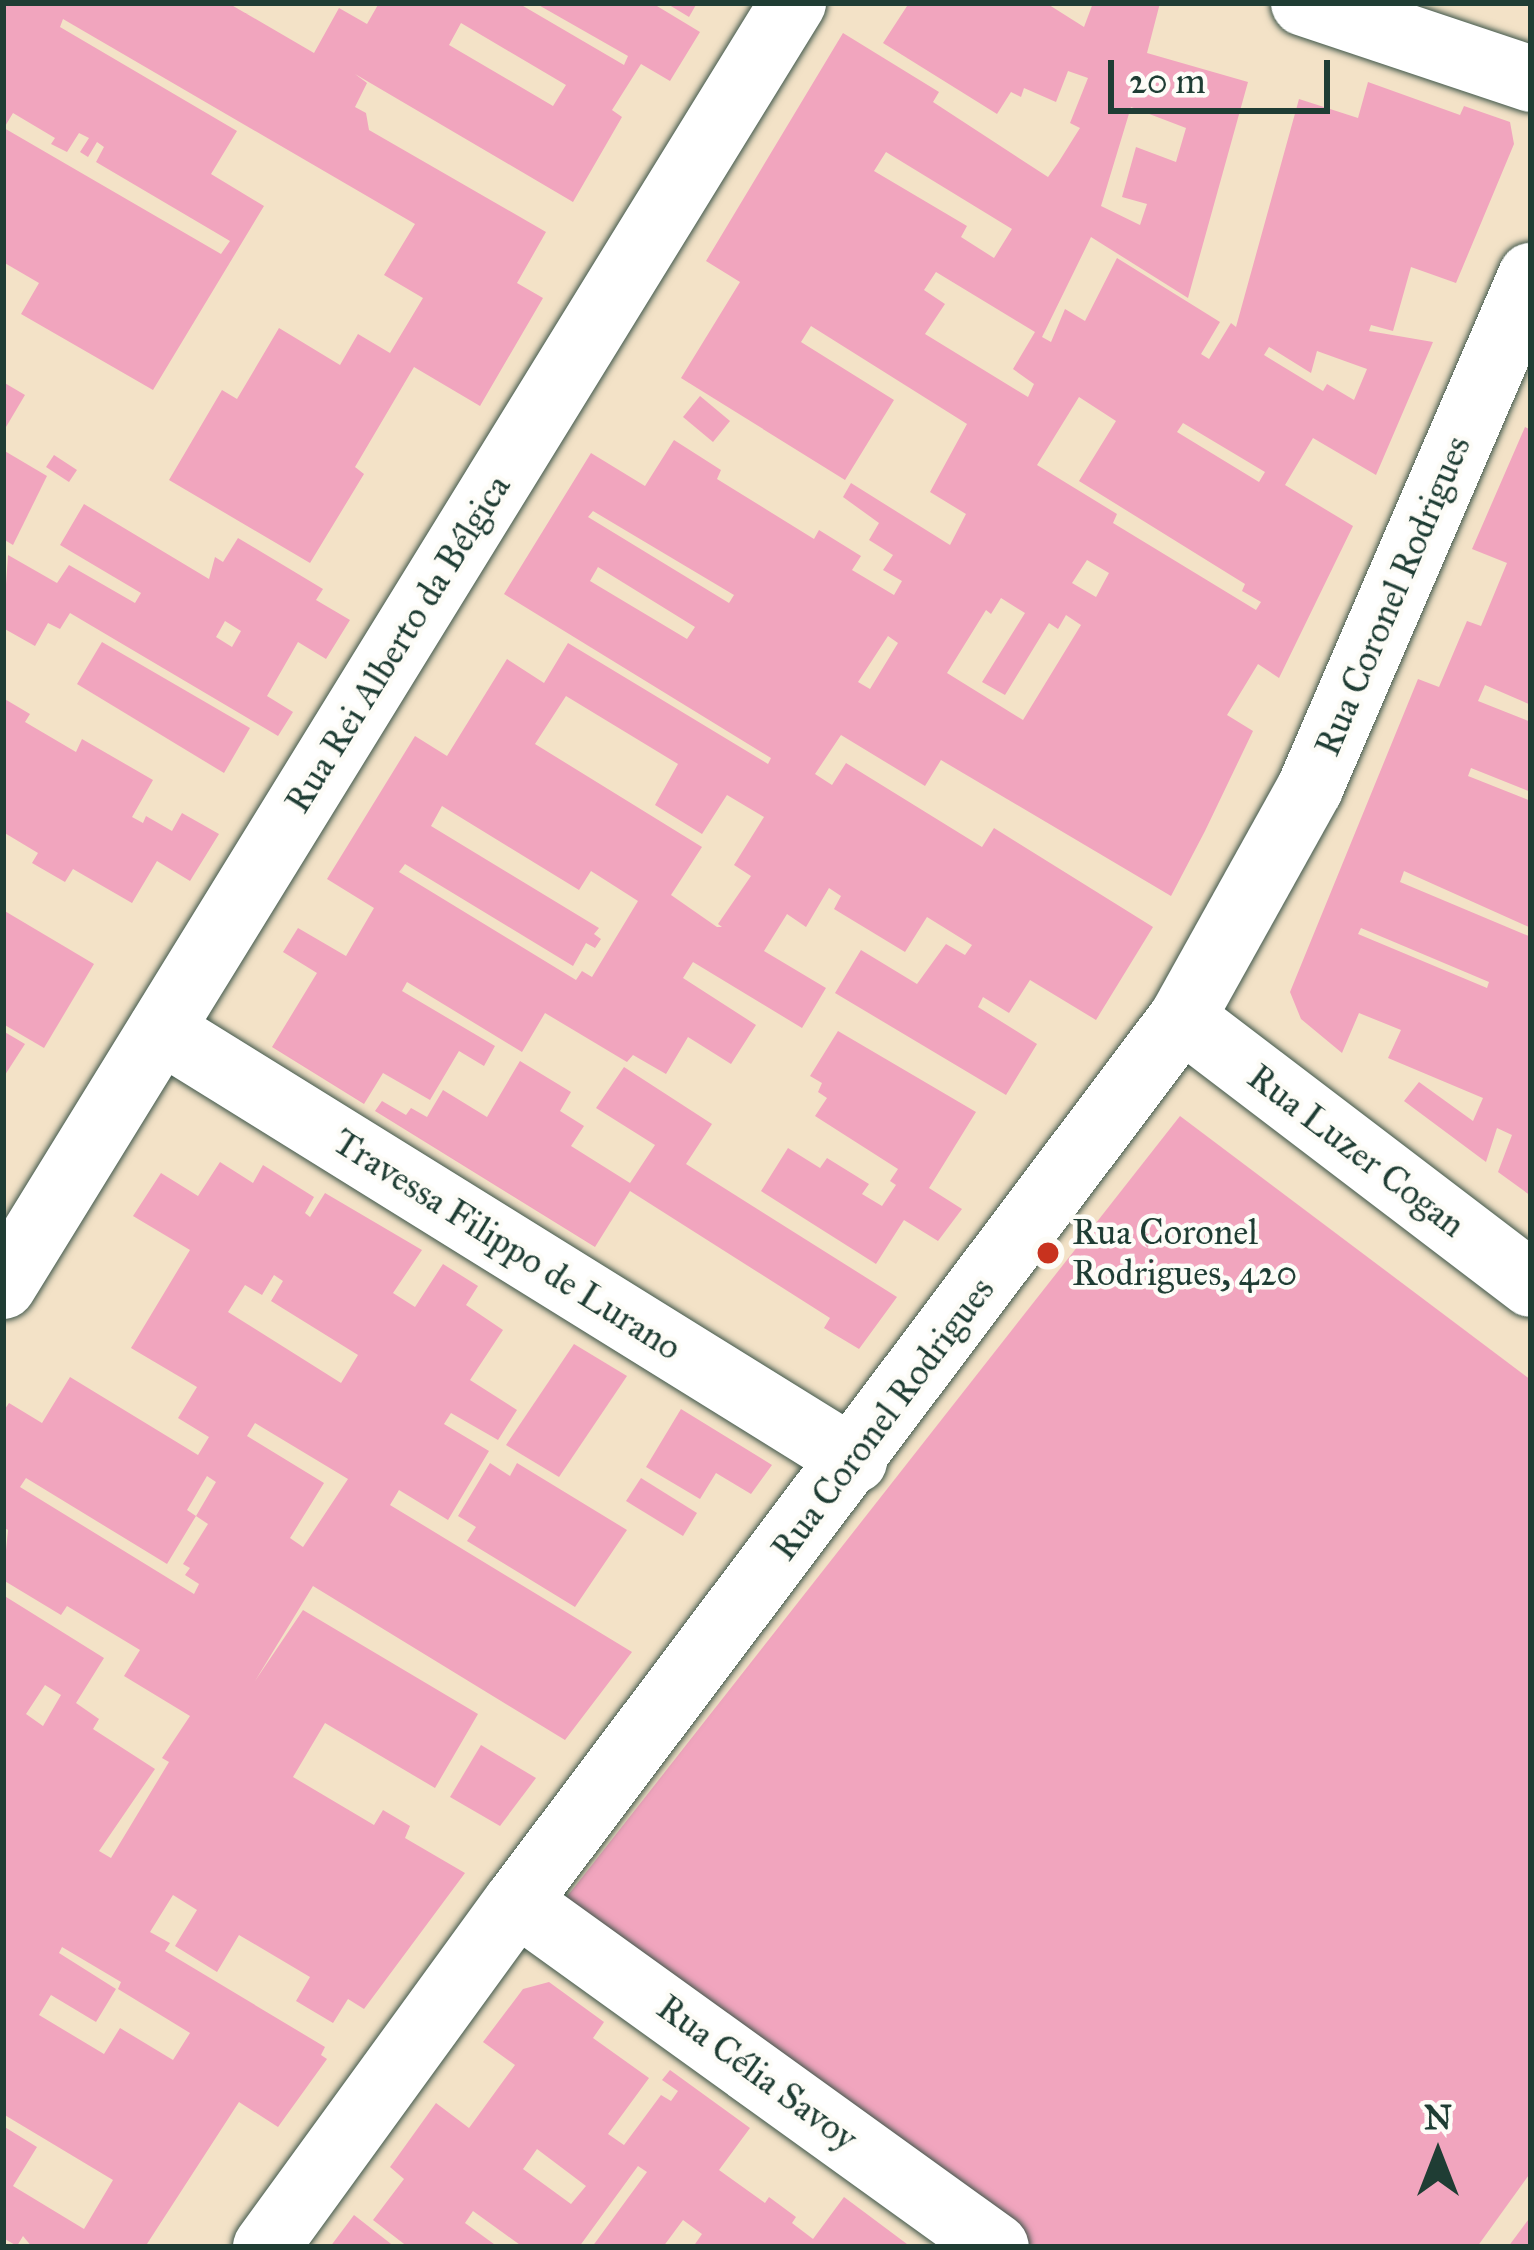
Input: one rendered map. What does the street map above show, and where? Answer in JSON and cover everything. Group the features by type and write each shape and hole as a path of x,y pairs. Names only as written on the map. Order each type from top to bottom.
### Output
{"street":[{"name":"Rua Rei Alberto da Bélgica","path":"3,1286 794,3"},
{"path":"1304,3 1531,80"},
{"name":"Rua Coronel Rodrigues","path":"266,2247 517,1902 1182,1018 1310,788 1531,276"},
{"name":"Rua Luzer Cogan","path":"1182,1018 1531,1284"},
{"name":"Travessa Filippo de Lurano","path":"161,1030 854,1460"},
{"name":"Rua Célia Savoy","path":"517,1902 995,2247"}],"building":[{"path":"3,3 228,3 314,53 339,8 367,24 379,3 518,3 624,65 628,56 535,3 652,3 700,32 670,81 641,64 612,110 622,117 573,202 355,74 367,83 355,107 366,113 369,130 546,232 517,283 543,298 480,406 414,367 355,467 364,474 310,563 169,480 222,390 237,399 279,328 340,365 358,334 390,353 423,298 384,275 415,224 63,19 60,27 237,131 211,174 264,206 153,390 21,314 39,283 3,262","holes":["461,23 566,85 553,106 449,45","13,113 55,138 51,144 67,152 79,133 89,138 80,152 88,157 97,142 104,147 96,162 230,241 221,254 4,128"]},
{"path":"666,3 697,3 689,17"},
{"path":"909,3 1046,3 1084,27 1093,3 1160,3 1147,53 1248,82 1188,298 1091,237 1042,337 1051,342 1065,309 1085,321 1117,258 1220,322 1201,354 1209,359 1231,323 1236,327 1299,99 1358,118 1368,82 1460,115 1464,106 1510,122 1514,144 1456,283 1411,267 1393,331 1371,325 1369,331 1433,342 1376,475 1313,438 1285,485 1353,526 1279,678 1258,664 1227,715 1253,731 1171,896 941,760 925,786 841,735 815,774 832,785 846,763 982,847 994,828 1153,927 1096,1020 1030,980 1009,1013 983,997 978,1007 1037,1044 1006,1095 835,993 861,950 917,984 946,944 965,955 972,945 927,917 905,952 834,909 841,896 829,888 806,927 787,914 764,951 826,988 802,1028 693,962 683,978 756,1025 731,1064 688,1037 666,1074 633,1055 627,1062 545,1013 522,1052 407,982 402,991 495,1046 484,1066 459,1051 430,1100 383,1073 364,1104 272,1047 317,973 283,952 298,928 346,956 374,908 327,879 415,736 447,756 507,659 544,683 568,643 768,764 771,758 504,594 591,453 645,486 674,440 721,470 717,479 814,539 819,530 861,556 852,570 894,595 902,581 883,570 893,555 869,540 879,523 843,497 851,483 950,545 966,514 930,492 967,424 811,326 801,342 894,400 845,480 681,378 740,282 706,261 843,33 939,92 933,102 1048,177 1080,128 1070,123 1088,78 1068,71 1056,102 1024,88 1021,97 1011,92 997,114 883,43","holes":["1131,107 1186,128 1176,162 1136,147 1122,197 1147,204 1140,225 1101,206","886,152 1012,229 994,258 961,237 967,226 874,171","936,272 1035,332 1013,369 1034,384 1028,397 925,334 945,304 924,290","1269,347 1311,373 1317,351 1367,369 1354,400 1327,384 1323,391 1264,355","1079,397 1116,421 1079,481 1245,584 1242,591 1261,602 1256,610 1113,523 1117,514 1037,465","1183,423 1265,472 1259,482 1177,432","593,511 734,595 729,603 588,517","1087,560 1109,573 1096,597 1072,583","598,567 695,627 687,639 590,581","1001,598 1025,613 982,682 1005,695 1049,623 1058,629 1066,615 1081,625 1023,720 947,673 986,610 991,614","888,636 898,643 870,689 858,682","566,696 678,764 655,805 702,834 727,795 764,817 734,865 751,876 718,924 722,927 671,895 702,847 535,744","442,806 579,890 591,871 638,901 592,977 582,971 576,980 399,872 405,864 573,966 586,943 595,948 601,939 594,934 599,928 431,826"]},
{"path":"3,382 25,395 3,432"},
{"path":"700,396 730,421 713,442 683,417"},
{"path":"1525,427 1531,430 1531,705 1485,685 1478,701 1531,722 1531,792 1471,768 1468,776 1531,801 1531,928 1404,871 1400,882 1531,937 1531,1196 1498,1172 1512,1135 1497,1128 1486,1162 1404,1101 1419,1082 1473,1121 1483,1098 1388,1058 1401,1030 1359,1013 1342,1053 1301,1019 1290,992 1418,679 1439,687 1467,621 1481,626 1507,563 1472,549","holes":["1361,928 1489,982 1487,988 1358,934"]},
{"path":"3,450 47,476 13,545 3,539"},
{"path":"54,455 77,470 69,482 46,467"},
{"path":"84,504 209,579 215,557 223,562 238,538 323,589 316,600 350,620 326,659 298,642 267,696 293,712 278,736 70,613 60,629 48,623 35,646 3,628 8,555 57,583 69,565 135,603 141,593 60,545","holes":["225,621 241,631 232,647 216,637"]},
{"path":"102,642 250,728 224,773 77,684"},
{"path":"3,698 30,714 25,722 76,752 82,739 153,780 132,817 143,823 146,816 172,831 182,813 219,834 190,881 157,861 132,903 73,869 65,882 32,863 38,853 3,832"},
{"path":"3,910 94,964 44,1048 3,1024"},
{"path":"3,1031 25,1044 3,1078"},
{"path":"838,1031 976,1112 929,1188 962,1209 938,1241 904,1220 876,1264 761,1191 788,1148 820,1168 827,1158 869,1184 862,1194 882,1206 896,1185 890,1181 898,1169 815,1116 827,1098 818,1092 822,1083 810,1076"},
{"path":"520,1061 571,1092 560,1111 584,1126 571,1146 630,1183 655,1145 596,1108 624,1067 712,1124 686,1164 897,1297 859,1349 824,1328 830,1318 630,1191 595,1247 375,1111 382,1101 406,1115 411,1108 427,1117 443,1090 487,1117"},
{"path":"1180,1116 1531,1380 1531,2172 1477,2247 1029,2247 562,1903"},
{"path":"220,1162 253,1183 263,1165 314,1197 305,1213 310,1217 325,1193 422,1250 393,1293 415,1307 443,1264 478,1286 466,1305 503,1330 470,1380 517,1410 498,1440 451,1413 444,1424 489,1451 448,1520 399,1490 390,1505 632,1652 565,1740 313,1586 255,1681 303,1610 478,1714 435,1788 325,1723 293,1777 374,1825 383,1810 410,1826 405,1838 465,1873 364,2009 348,1999 333,2023 296,2001 310,1977 239,1935 217,1972 175,1946 197,1910 173,1895 150,1932 170,1943 165,1951 325,2047 321,2055 327,2059 278,2127 239,2102 145,2247 32,2247 23,2236 17,2246 3,2238 3,2126 37,2147 13,2186 84,2229 113,2180 3,2114 3,1595 104,1658 76,1703 99,1719 93,1729 155,1769 99,1851 111,1858 169,1762 162,1758 190,1716 124,1676 140,1650 67,1606 61,1615 3,1580 8,1530 3,1527 3,1412 9,1403 42,1423 70,1377 198,1455 209,1437 178,1418 197,1387 131,1348 190,1250 133,1216 161,1173 198,1196","holes":["274,1275 283,1281 271,1301 358,1355 341,1383 228,1312 245,1285 262,1295","255,1423 348,1479 303,1547 290,1538 324,1483 247,1436","207,1476 216,1482 196,1516 187,1510","26,1478 167,1564 196,1516 208,1524 183,1564 190,1568 185,1575 199,1584 194,1594 20,1487","45,1685 61,1695 43,1726 26,1714","62,1947 121,1982 118,1989 190,2033 173,2060 120,2028 104,2054 39,2015 51,1995 96,2022 116,1989 59,1953"]},
{"path":"574,1344 627,1376 559,1477 506,1445"},
{"path":"681,1409 772,1465 751,1494 716,1473 700,1499 646,1467"},
{"path":"490,1463 510,1476 517,1463 627,1530 575,1607 467,1541 476,1527 458,1516"},
{"path":"641,1478 697,1513 683,1536 626,1501"},
{"path":"481,1745 536,1778 500,1826 450,1797"},
{"path":"549,1982 604,2022 593,2038 649,2078 608,2134 624,2145 661,2095 671,2101 678,2091 662,2080 670,2070 750,2128 719,2170 765,2203 769,2197 796,2217 792,2223 813,2239 844,2197 911,2247 693,2247 702,2234 683,2220 663,2247 592,2247 647,2172 638,2166 579,2247 523,2247 473,2211 465,2223 498,2247 408,2247 373,2220 404,2179 390,2167 436,2103 469,2128 515,2065 483,2042 523,1989","holes":["537,2149 586,2186 571,2204 523,2169"]},
{"path":"354,2215 395,2247 330,2247"},
{"path":"1531,2216 1531,2247 1508,2247"}],"place":[{"name":"Rua Coronel Rodrigues, 420","path":"1048,1253"}]}
